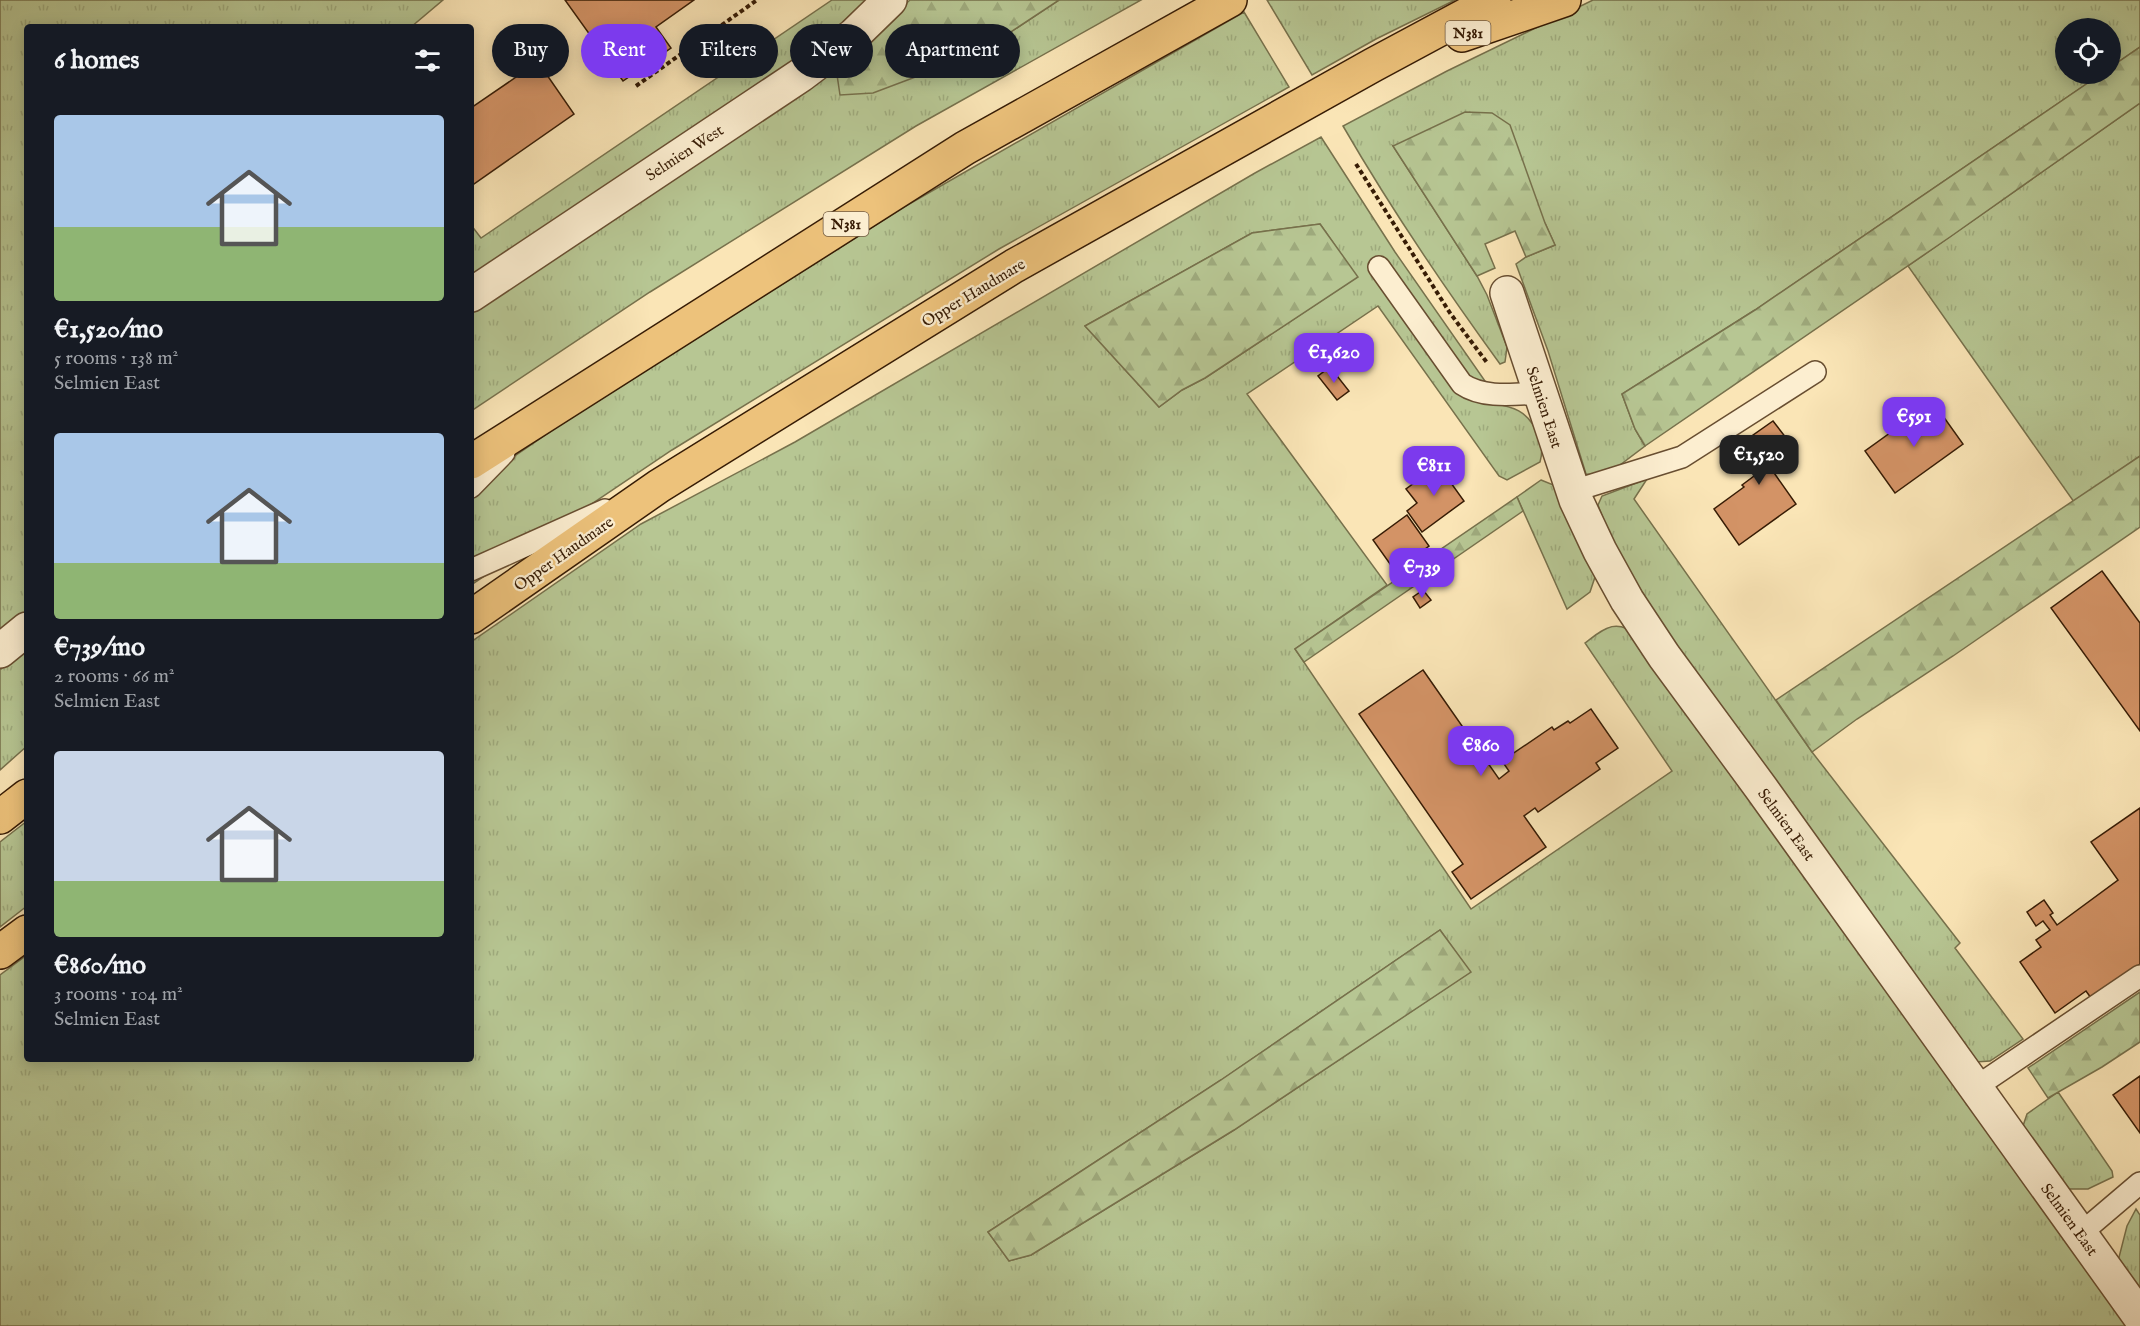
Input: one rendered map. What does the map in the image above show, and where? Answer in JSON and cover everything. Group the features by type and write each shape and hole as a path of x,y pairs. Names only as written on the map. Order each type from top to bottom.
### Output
{"highway":[{"name":"N381","path":"474,460 965,148 1230,0"},
{"name":"Opper Haudmare","path":"474,615 659,486 1014,266 1494,0"},
{"name":"N381","path":"1373,65 1564,0"},
{"path":"0,818 24,798"},
{"path":"0,952 24,934"}],"street":[{"name":"Selmien West","path":"474,293 801,75 854,35 890,0"},
{"name":"Selmien East","path":"1507,293 1573,491 1600,551 1627,600 1664,656 2140,1317"},
{"path":"0,651 24,631"}],"lane":[{"path":"1379,267 1462,384 1472,391 1482,393 1541,393"},
{"path":"1573,491 1682,457 1815,372"},
{"path":"474,484 533,423"},
{"path":"474,569 659,486"},
{"path":"1976,1087 2140,976"},
{"path":"2080,1234 2140,1183"}],"path":[{"path":"636,86 757,0"},
{"path":"1356,164 1450,313 1491,368"}],"green space":[{"path":"0,0 443,0 415,24 24,24 24,615 0,635"},
{"path":"832,0 873,0 843,24 797,24"},
{"path":"910,0 1059,0 1020,26 1020,24 885,24 885,78 913,78 873,93 840,95 837,78 873,78 873,34"},
{"path":"1059,0 1141,0 1020,68 1020,26"},
{"path":"1267,0 1455,0 1376,39 1312,75"},
{"path":"1593,0 2140,0 2140,47 2121,60 2121,18 2055,18 2055,84 2086,84 1755,310 1622,394 1635,429 1645,446 1608,474 1598,476 1586,474 1548,351 1516,264 1526,257 1555,245 1545,223 1393,146 1487,295 1507,347 1505,362 1500,364 1418,247 1343,126 1447,71"},
{"path":"1244,12 1289,87 999,249 672,450 474,583 474,484 560,425 904,207"},
{"path":"790,28 790,66 778,74 778,37"},
{"path":"2140,47 2140,103 1950,237 1645,446 1635,429 1622,394 1755,310 2086,84 2121,84 2121,60"},
{"path":"885,63 885,78 1002,78 916,126 650,292 474,409 474,306 821,78 873,78 873,64"},
{"path":"717,78 772,78 474,275 474,229 481,238"},
{"path":"2140,103 2140,456 2074,502 1908,266"},
{"path":"1465,112 1492,113 1510,125 1555,245 1526,257 1515,231 1485,244 1495,268 1477,276 1393,146"},
{"path":"1321,137 1395,252 1485,381 1481,382 1468,377 1384,260 1370,269 1453,386 1474,399 1506,406 1524,414 1538,435 1542,452 1540,462 1507,480 1499,476 1378,306 1247,394 1387,585 1295,649 1471,909 1672,771 1585,643 1610,627 1623,627 1630,630 1638,635 2132,1326 0,1326 0,975 24,957 24,1062 474,1062 474,640 641,524 795,442 1255,173","holes":["1320,224 1357,277 1159,407 1085,326 1252,233","1440,930 1470,972 1234,1130 1031,1255 1009,1261 988,1232 1221,1080"]},
{"path":"1320,224 1358,277 1159,407 1085,326 1252,233"},
{"path":"2140,456 2140,527 1812,752 1776,700"},
{"path":"1647,479 1634,499 1812,752 1960,943 1955,948 2023,1039 1990,1061 1975,1062 1673,640 1631,575 1598,505 1602,496"},
{"path":"1541,480 1556,486 1596,574 1590,592 1567,609 1517,497"},
{"path":"1517,497 1523,511 1304,662 1295,649"},
{"path":"24,649 24,749 0,770 0,670"},
{"path":"24,823 24,908 0,927 0,842"},
{"path":"1440,930 1471,972 1234,1130 1031,1255 1009,1261 988,1232 1221,1080"},
{"path":"2140,992 2140,1042 2048,1098 2028,1068"},
{"path":"2058,1092 2112,1171 2113,1177 2088,1189 2063,1189 2022,1129 2027,1114"},
{"path":"2136,1209 2140,1215 2140,1297 2117,1265 2127,1226"}],"building":[{"path":"565,0 694,0 660,24 582,24"},
{"path":"515,78 549,78 574,114 474,184 474,106"},
{"path":"1330,367 1349,391 1337,400 1318,376"},
{"path":"1933,402 1963,444 1895,493 1865,451"},
{"path":"1773,421 1797,452 1772,470 1796,504 1739,545 1714,509 1744,487 1742,485 1758,473 1739,445"},
{"path":"1443,462 1456,480 1451,483 1464,501 1422,532 1407,511 1417,503 1406,489"},
{"path":"1407,515 1429,546 1395,571 1373,540"},
{"path":"2102,571 2140,623 2140,731 2051,608"},
{"path":"1423,590 1431,600 1420,608 1413,597"},
{"path":"1423,670 1499,779 1509,771 1502,761 1552,727 1554,730 1568,721 1570,723 1591,709 1618,748 1596,763 1600,769 1538,812 1535,808 1524,816 1546,847 1471,899 1452,872 1463,864 1359,714"},
{"path":"2140,808 2140,964 2091,998 2086,991 2055,1013 2020,962 2041,947 2036,940 2050,930 2043,921 2036,926 2027,912 2044,900 2053,913 2050,915 2057,925 2118,880 2091,842"},
{"path":"2140,1076 2140,1133 2113,1095"}]}
